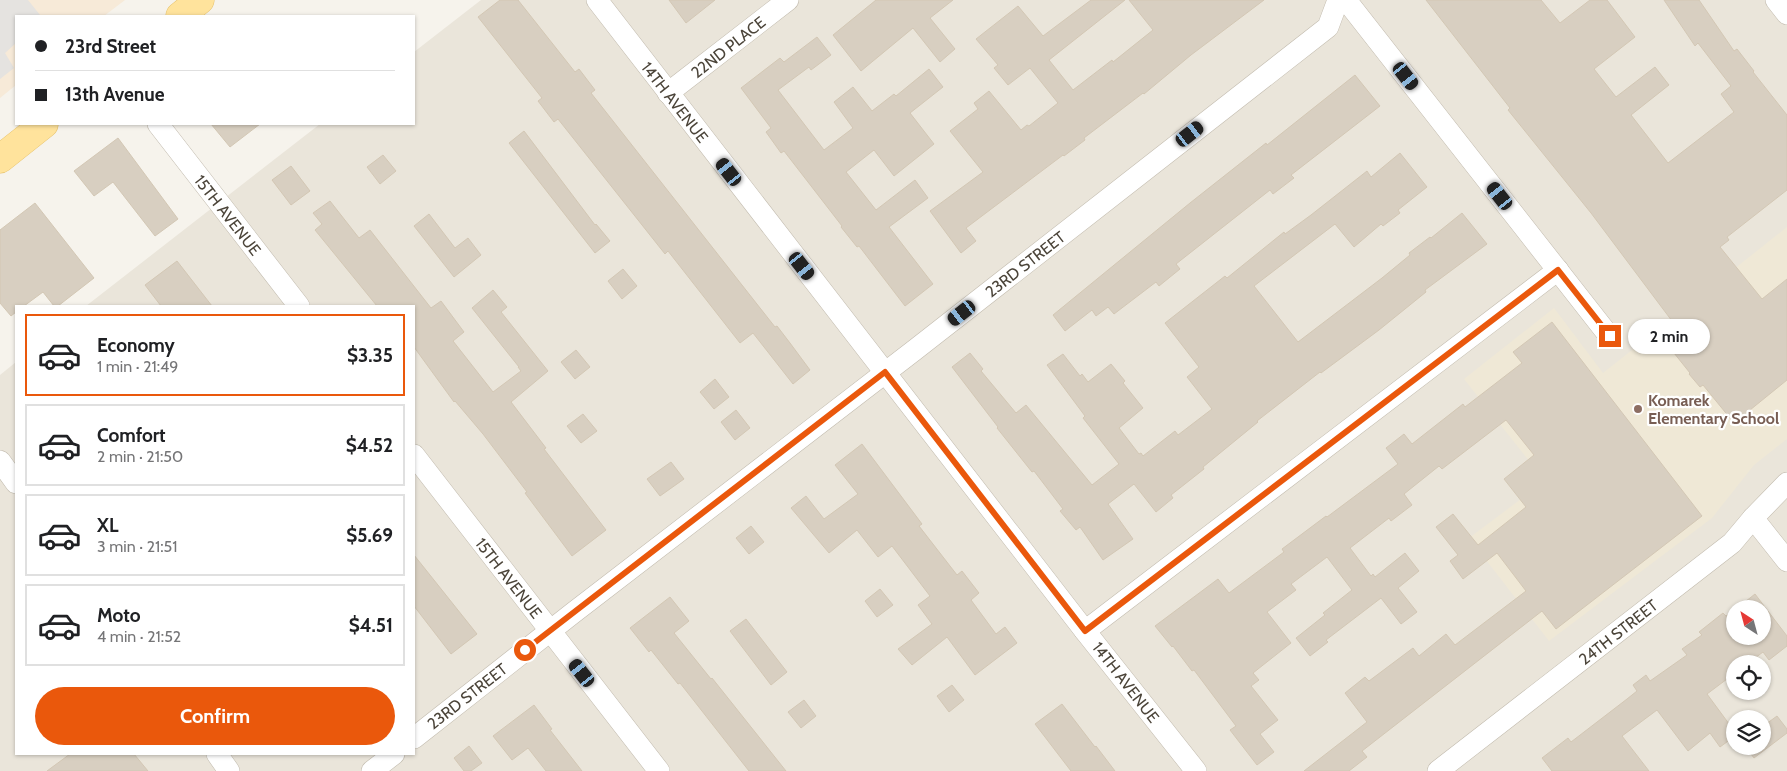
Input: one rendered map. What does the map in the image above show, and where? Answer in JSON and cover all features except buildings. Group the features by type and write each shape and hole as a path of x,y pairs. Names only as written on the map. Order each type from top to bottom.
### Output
{"main road":[{"path":"181,15 200,0"},
{"path":"0,159 43,125"}],"street":[{"name":"14TH AVENUE","path":"597,0 1085,631 1196,771"},
{"name":"22ND PLACE","path":"668,93 788,0"},
{"name":"23RD STREET","path":"415,737 1328,27 1338,0"},
{"path":"1346,0 1610,336"},
{"path":"1776,0 1787,14"},
{"name":"15TH AVENUE","path":"159,125 298,305"},
{"path":"1085,631 1558,270"},
{"name":"15TH AVENUE","path":"415,456 660,771"},
{"path":"0,461 15,482"},
{"name":"24TH STREET","path":"1438,771 1732,543 1787,483"},
{"path":"1753,518 1787,561"},
{"path":"218,755 229,771"},
{"path":"372,771 393,755"}],"shaded area":[{"path":"0,0 125,0 105,15 15,15 15,86 0,98"},
{"path":"0,0 28,0 40,15 15,15 15,44 5,53 14,68 0,79"},
{"path":"481,0 1787,0 1787,771 0,771 0,375 15,363 15,755 415,755 415,305 87,305 319,125 415,125 415,51"},
{"name":"Komarek Elementary School","path":"1787,227 1787,439 1754,465 1712,518 1549,641 1469,538 1545,481 1464,379 1554,308 1603,373"}],"place":[{"name":"Komarek Elementary School","path":"1638,409"}],"route":[{"path":"525,650 885,372 1085,631 1558,270 1610,336"}]}
